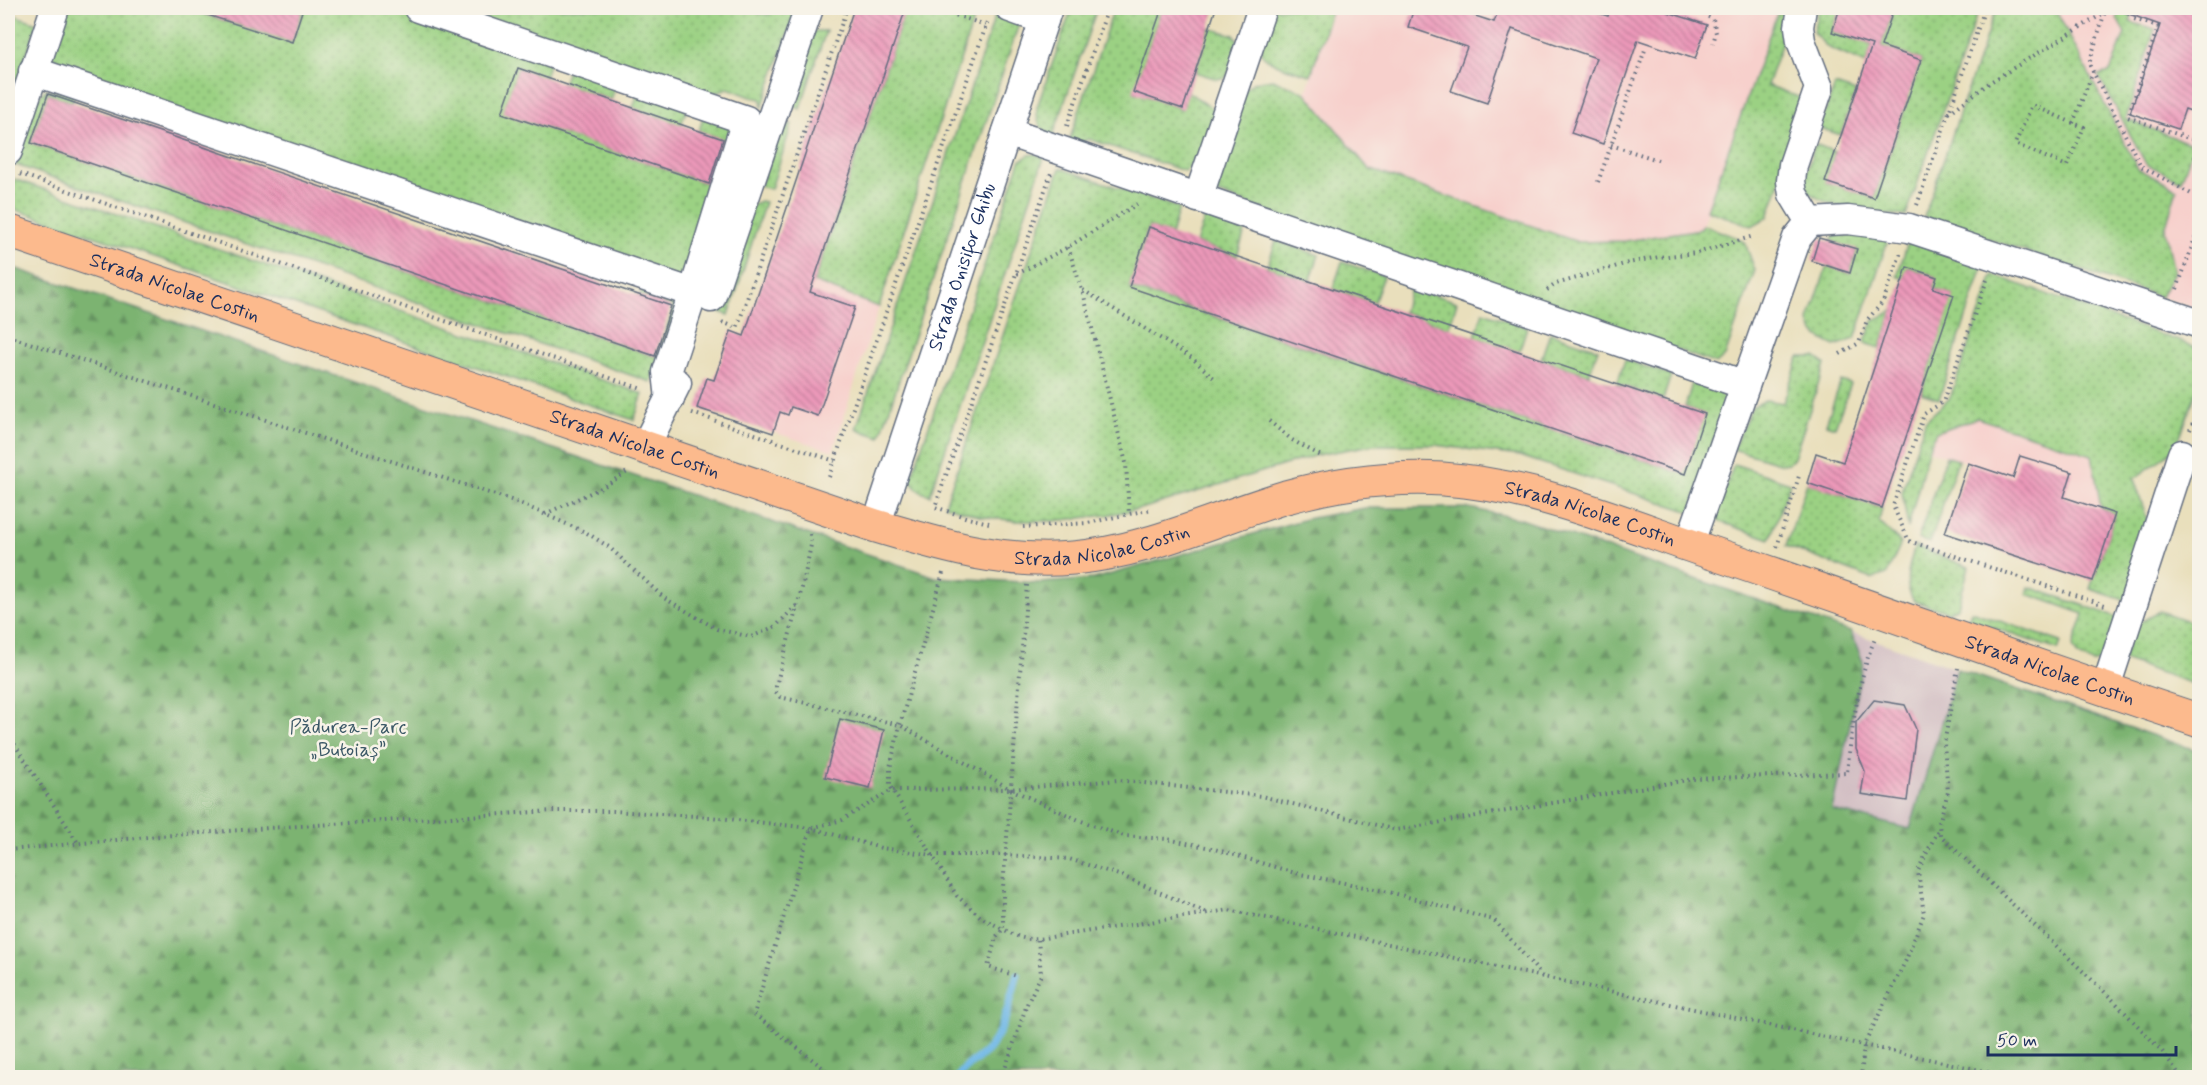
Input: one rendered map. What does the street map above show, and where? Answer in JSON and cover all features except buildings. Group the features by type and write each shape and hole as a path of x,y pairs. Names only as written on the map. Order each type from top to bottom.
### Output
{"main road":[{"name":"Strada Nicolae Costin","path":"8,231 876,526 950,547 986,555 1030,559 1074,558 1153,540 1284,498 1328,487 1409,477 1469,481 1513,488 1689,545 2199,721"}],"street":[{"path":"13,162 33,71 55,8"},
{"path":"418,8 746,120 698,305"},
{"path":"645,447 670,399 667,372 698,305 809,8"},
{"path":"1010,8 1046,14"},
{"path":"1198,198 1262,8"},
{"path":"1802,8 1799,27 1819,88 1793,165 1791,181 1794,194 1810,222"},
{"name":"Strada Onisifor Ghibu","path":"876,526 1046,14"},
{"path":"33,71 698,305"},
{"path":"1007,132 1745,385"},
{"path":"1689,545 1797,238 1810,222 1848,220 1909,228 2199,324"},
{"path":"2105,690 2185,447"}],"path":[{"path":"698,305 737,328 847,8"},
{"path":"829,477 986,25 933,8"},
{"path":"935,507 1108,8"},
{"path":"1682,8 1713,19 1716,33 1713,43"},
{"path":"1701,8 1704,15"},
{"path":"1840,354 1859,343 1867,320 1883,302 1985,8"},
{"path":"2138,8 2134,19 2158,27 2128,117 2199,142 2195,157 2199,158"},
{"path":"1948,114 1992,81 2105,10"},
{"path":"2105,10 2089,64 2141,166 2199,199"},
{"path":"1598,182 1646,46"},
{"path":"2073,123 2093,72"},
{"path":"2032,105 2073,123 2084,127 2067,166 2016,144 2032,105"},
{"path":"1611,145 1658,160"},
{"path":"13,162 670,399 690,412 835,461"},
{"path":"1015,275 1068,247 1166,187"},
{"path":"2181,279 2199,224"},
{"path":"1523,309 1556,284 1628,263 1697,253 1754,236"},
{"path":"1068,247 1082,290 1126,463 1129,515"},
{"path":"1995,256 1943,402 1924,414 1893,506 1910,541 2130,613"},
{"path":"1082,290 1192,358 1215,379"},
{"path":"8,336 517,502 587,533 609,547 664,598 717,629 751,637 776,626 798,604"},
{"path":"2185,447 2199,404"},
{"path":"1269,421 1292,440 1323,457"},
{"path":"545,515 624,475 638,465 645,447"},
{"path":"1776,549 1799,476"},
{"path":"811,527 811,545 776,686 776,692 780,697 900,725 1010,789 1079,820 1124,836 1167,839 1211,848 1295,873 1389,892 1494,920 1542,976"},
{"path":"950,547 900,725 889,777 892,790 964,903 982,918 1021,939 1038,939 1229,910 2018,1077"},
{"path":"1017,976 988,967 996,937 1004,929 1005,855 1027,600"},
{"path":"811,828 842,820 892,790 1010,789 1118,780 1261,796 1396,830 1693,779 1847,773 1855,714 1870,650 1886,614"},
{"path":"1861,1077 1864,1045 1906,960 1924,914 1918,871 1939,829 1948,792 1944,744 1957,674 1967,642"},
{"path":"8,734 78,843"},
{"path":"8,850 261,828 553,811 615,812 710,817 811,828 881,848 933,855 1005,855 1069,859 1122,876 1208,913"},
{"path":"811,828 754,1014 836,1077"},
{"path":"1939,829 1944,840 2113,1000 2162,1051 2182,1077"},
{"path":"1002,1077 1027,1004 1041,975 1038,939"}],"shaded area":[{"path":"1332,8 1779,8 1702,229 1625,241 1578,242 1369,169 1306,93"},
{"path":"1996,8 2199,8 2199,310 1924,217"},
{"path":"814,282 879,307 833,451 697,408 707,378 714,380 731,331 791,351"},
{"path":"1950,398 2106,446 2115,514 2093,581 1945,533 1968,463 1928,450"},
{"path":"1851,632 1957,669 1911,830 1832,811 1863,662"}],"green space":[{"path":"65,8 184,8 292,42 303,8 396,8 550,60 545,78 518,68 503,113 712,185 728,141 699,131 705,111 732,123 737,138 687,273 683,279 677,280 65,74 58,67 52,51 55,34"},
{"path":"435,8 745,8 768,15 771,8 797,8 762,108 761,99 728,88 703,97"},
{"path":"906,8 964,8 976,12 879,307 814,282"},
{"path":"1072,8 1097,8 1053,136 1040,125 1037,107"},
{"path":"1114,8 1162,8 1134,92 1182,109 1188,92 1216,111 1198,163 1184,171 1089,139 1077,144 1069,141"},
{"path":"1272,8 1332,8 1311,75 1279,65 1265,57 1261,51 1262,36"},
{"path":"1779,8 1794,8 1767,85 1798,97 1805,109 1768,217 1752,226 1707,210"},
{"path":"1819,8 1840,9 1832,32 1872,45 1866,64 1827,47 1813,32"},
{"path":"1894,8 1979,8 1906,216 1865,212 1838,206 1813,195 1802,187 1815,144 1835,152 1826,182 1874,198 1921,60 1881,46"},
{"path":"1996,8 2055,8 2138,169 2177,189 2165,229 2174,272 2161,297 1924,217"},
{"path":"2121,8 2135,8 2130,22 2155,29 2126,119 2194,145 2181,181 2146,164 2098,75 2110,72 2125,33 2117,19"},
{"path":"8,13 37,23 8,111"},
{"path":"995,16 1019,24 880,437 856,429"},
{"path":"1209,28 1234,35 1239,43 1227,77 1217,79 1195,72"},
{"path":"811,31 826,31 800,109 791,105"},
{"path":"569,67 617,83 611,100 563,84"},
{"path":"1272,79 1306,93 1369,169 1578,242 1625,241 1701,229 1703,225 1738,238 1745,243 1755,270 1725,356 1716,364 1450,268 1427,271 1213,191 1244,90 1254,82"},
{"path":"1835,85 1856,92 1841,135 1819,128"},
{"path":"45,90 73,94 73,102 48,94 31,143 657,357 674,307 639,295 646,288 681,305 651,382 10,163 38,98"},
{"path":"639,90 688,106 681,125 633,108"},
{"path":"782,123 792,124 771,189 760,186"},
{"path":"1036,154 1044,158 930,495 921,492 910,481 1020,161 1029,155"},
{"path":"1060,168 1179,208 1171,235 1149,227 1129,288 1684,474 1704,414 1685,407 1693,380 1717,386 1726,402 1691,512 1520,456 1435,445 1372,445 1317,455 1144,508 1107,515 1054,521 1016,521 979,516 945,505"},
{"path":"8,177 643,394 634,420 14,209 8,205"},
{"path":"760,201 765,202 729,315 716,311 749,208"},
{"path":"1205,217 1245,231 1237,256 1196,243"},
{"path":"1837,233 1889,237 1855,339 1835,346 1815,333 1809,320 1827,266 1850,273 1857,250 1831,241"},
{"path":"1909,239 1983,267 1939,399 1921,393 1953,295 1933,288 1936,277 1908,267 1904,279 1897,276"},
{"path":"1276,241 1319,255 1310,281 1267,267"},
{"path":"1342,262 1384,276 1374,303 1333,289"},
{"name":"Pădurea-Parc „Butoiaș”","path":"8,266 936,577 1040,583 1094,579 1306,519 1365,508 1469,508 1521,519 1851,632 1863,662 1832,810 1910,829 1957,669 2199,751 2199,1077 8,1078"},
{"path":"1993,275 2199,348 2199,384 2176,448 2134,479 2148,522 2127,601 2090,589 2115,514 2101,509 2092,455 1977,418 1936,432 1928,450 1908,528 1902,492 1925,421 1950,398"},
{"path":"1411,287 1457,302 1449,328 1403,312"},
{"path":"1893,311 1880,348 1864,343 1874,320"},
{"path":"1483,312 1527,327 1519,352 1475,337"},
{"path":"1550,333 1598,349 1589,375 1541,359"},
{"path":"1799,357 1815,357 1825,364 1794,458 1782,464 1733,449 1752,407 1766,400 1783,403"},
{"path":"1625,360 1671,375 1663,400 1617,384"},
{"path":"1841,381 1851,384 1835,427 1826,424"},
{"path":"1946,456 1958,460 1930,543 1918,539"},
{"path":"1734,464 1790,483 1770,539 1715,520"},
{"path":"1807,483 1882,508 1879,522 1901,543 1887,574 1872,579 1786,546"},
{"path":"1915,546 1969,567 1958,607 1948,612 1914,601 1907,581"},
{"path":"2029,587 2120,618 2103,659 2093,663 2078,656 2073,647 2084,614 2027,594"},
{"path":"1971,611 2061,642 2058,650 1968,619"},
{"path":"2160,611 2199,625 2199,686 2123,660 2133,626"}],"waterway":[{"path":"958,1078 964,1069 985,1052 995,1040 1006,1014 1017,976"}]}
